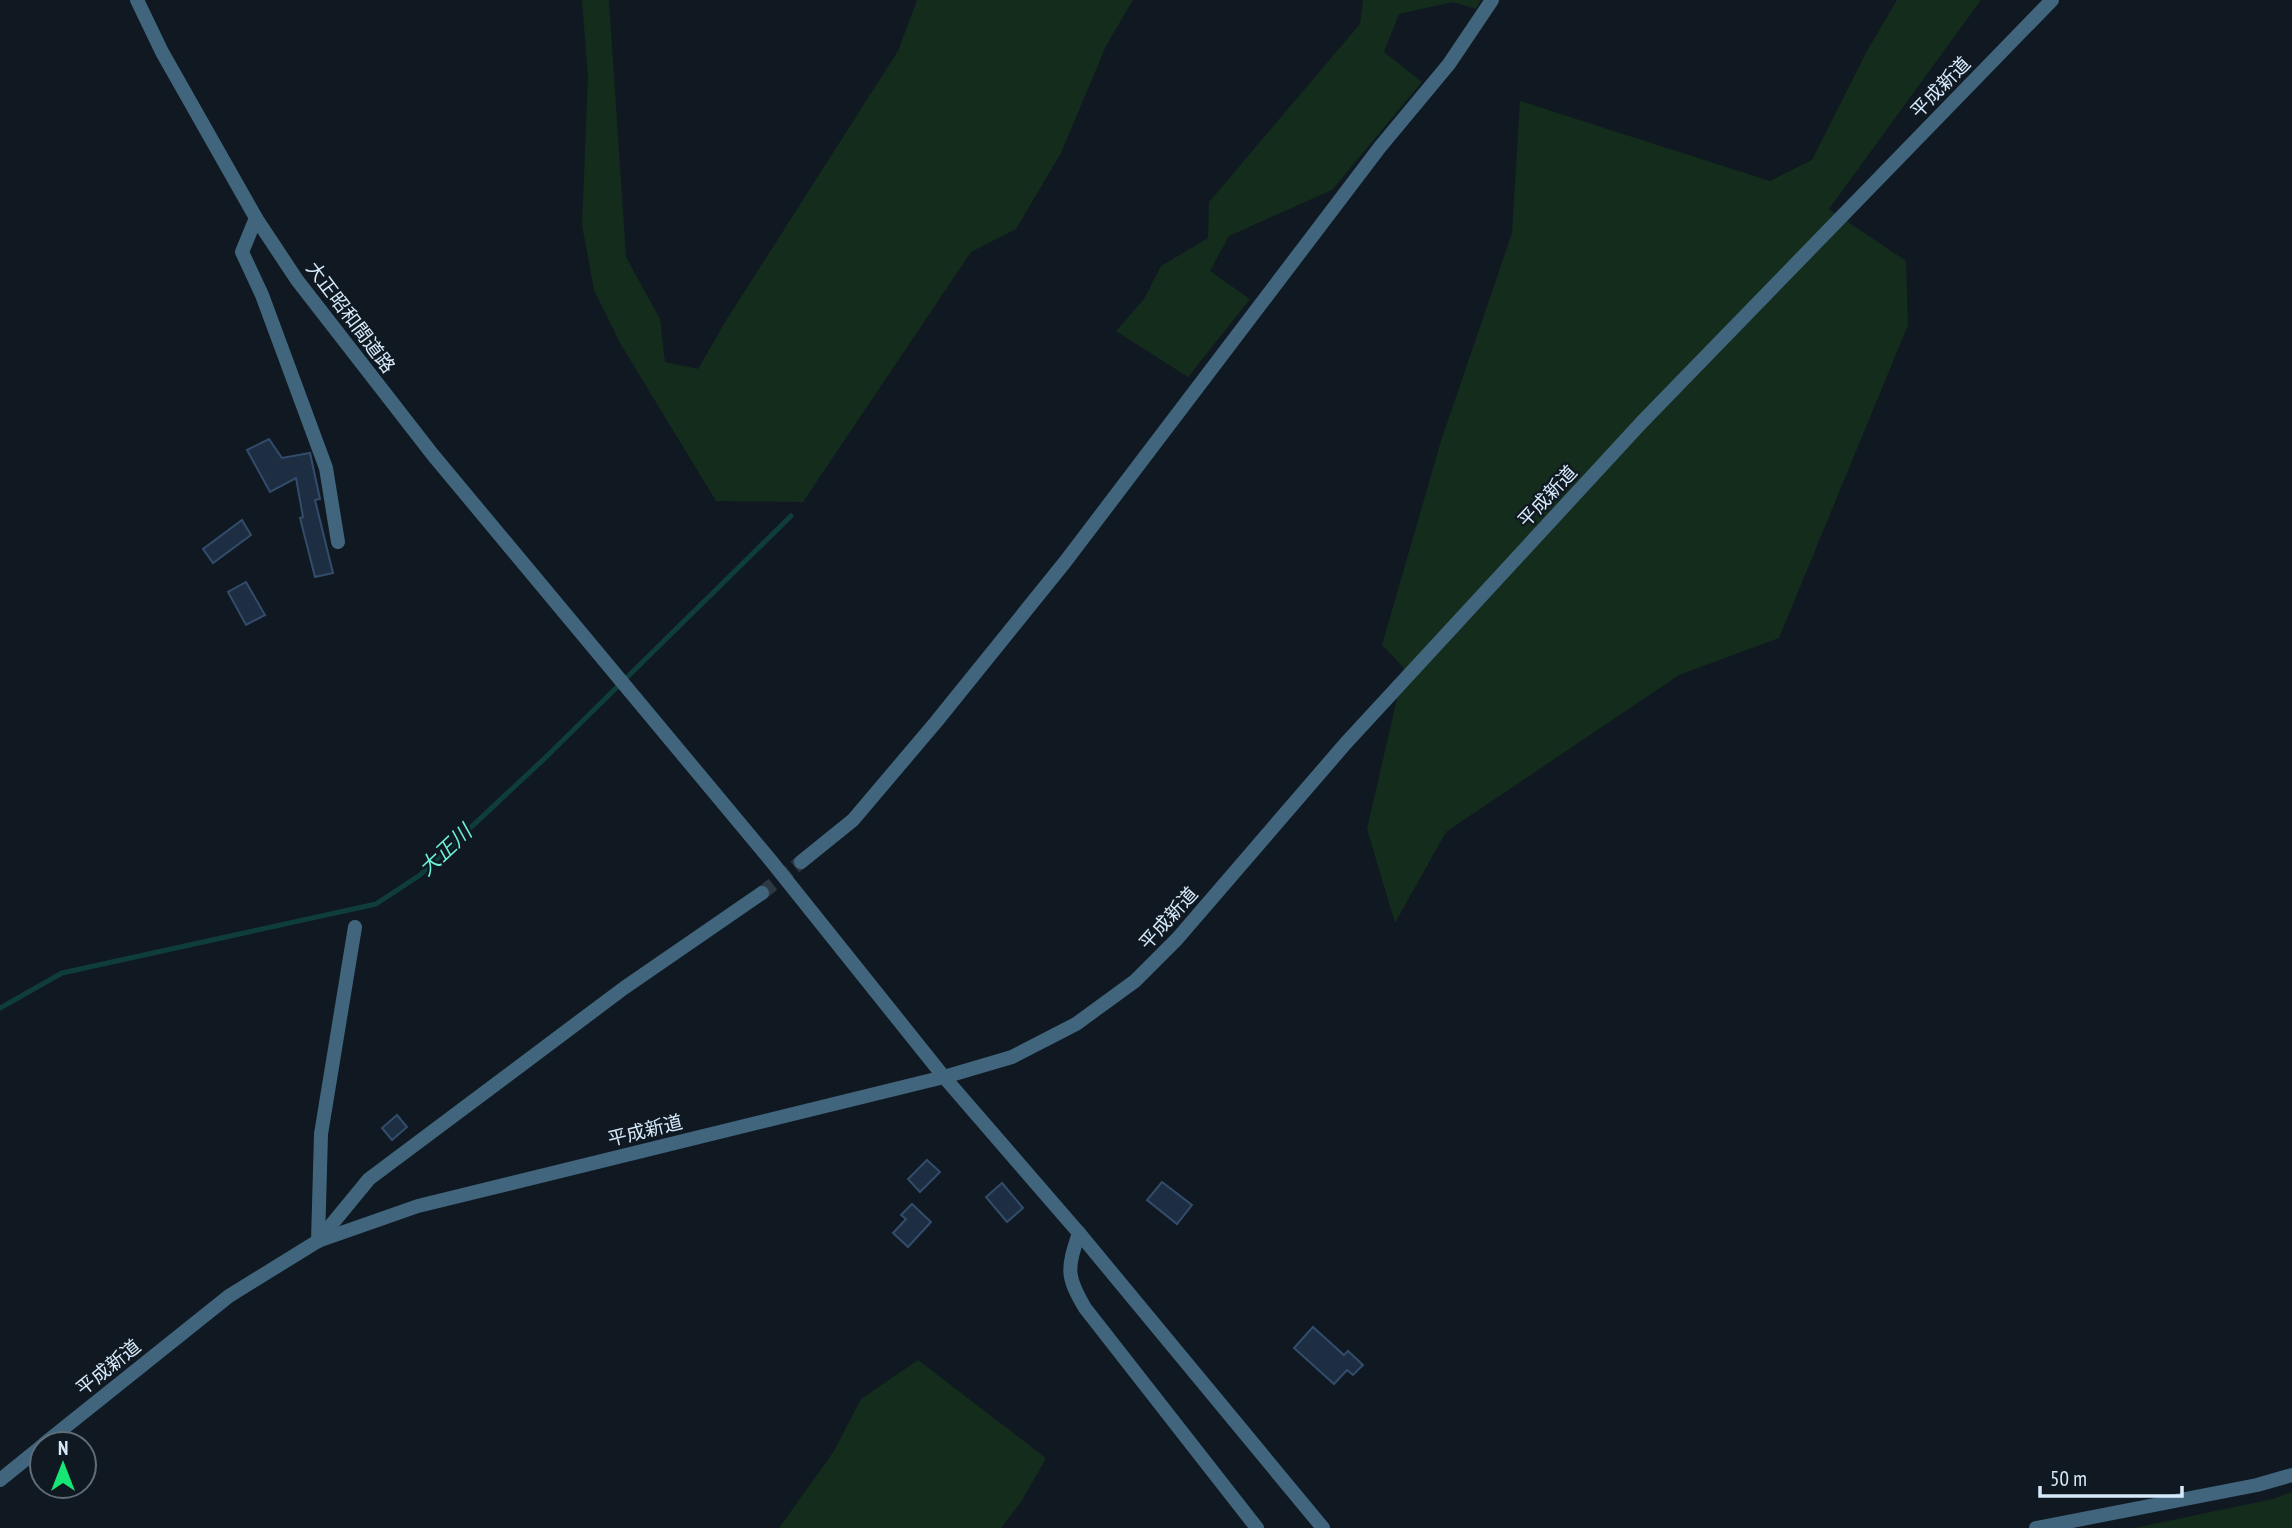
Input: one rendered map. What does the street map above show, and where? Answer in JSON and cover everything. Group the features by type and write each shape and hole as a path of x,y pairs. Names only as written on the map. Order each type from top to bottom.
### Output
{"street":[{"name":"大正昭和間道路","path":"137,0 162,52 256,218 297,280 433,455 772,862 944,1077 1079,1233 1322,1528"},
{"path":"801,862 853,821 1065,562 1380,147 1449,64 1492,0"},
{"name":"平成新道","path":"62,1430 229,1296 318,1241 418,1206 944,1077 1012,1057 1076,1024 1135,981 1177,939 1345,744 1642,422 2052,0"},
{"path":"256,218 242,252 262,295 326,468 338,542"},
{"path":"318,1241 369,1179 624,988 762,892"},
{"path":"318,1241 321,1134 355,927"},
{"path":"1079,1233 1070,1259 1071,1284 1085,1308 1257,1528"},
{"name":"平成新道","path":"0,1480 28,1457"},
{"path":"2036,1528 2257,1485 2292,1475"}],"green space":[{"path":"582,0 609,0 626,257 660,319 665,362 698,369 898,51 917,0 1133,0 1106,46 1061,153 1016,229 971,252 803,502 716,501 620,343 594,290 582,225 588,77"},
{"path":"1363,0 1481,0 1476,9 1453,2 1399,14 1384,52 1422,82 1332,190 1229,236 1210,271 1250,299 1188,377 1116,331 1144,299 1161,266 1208,238 1209,202 1360,24"},
{"path":"1897,0 1981,0 1829,209 1906,261 1908,325 1779,638 1679,675 1446,832 1395,923 1367,829 1404,668 1382,645 1441,441 1512,233 1520,101 1770,181 1812,160 1868,49"},
{"path":"918,1360 1046,1458 1021,1502 1001,1528 779,1528 834,1451 861,1399"},
{"path":"2292,1492 2292,1528 2134,1528 2273,1499"}],"building":[{"path":"269,439 282,458 310,453 320,499 315,500 333,573 315,577 300,518 303,517 296,478 270,492 247,450"},
{"path":"242,520 251,535 213,563 203,549"},
{"path":"246,582 265,615 246,625 228,592"},
{"path":"397,1115 407,1127 392,1140 382,1128"},
{"path":"927,1160 940,1172 920,1192 908,1179"},
{"path":"1162,1182 1192,1205 1177,1224 1147,1200"},
{"path":"1002,1183 1023,1208 1007,1222 986,1197"},
{"path":"912,1204 931,1222 908,1247 893,1233 906,1219 901,1215"},
{"path":"1313,1327 1344,1355 1348,1351 1363,1365 1353,1375 1347,1370 1334,1384 1294,1348"}],"waterway":[{"name":"大正川","path":"0,1008 62,973 376,904 420,875 545,758 791,516"}],"tunnel":[{"path":"762,893 801,862"}]}
